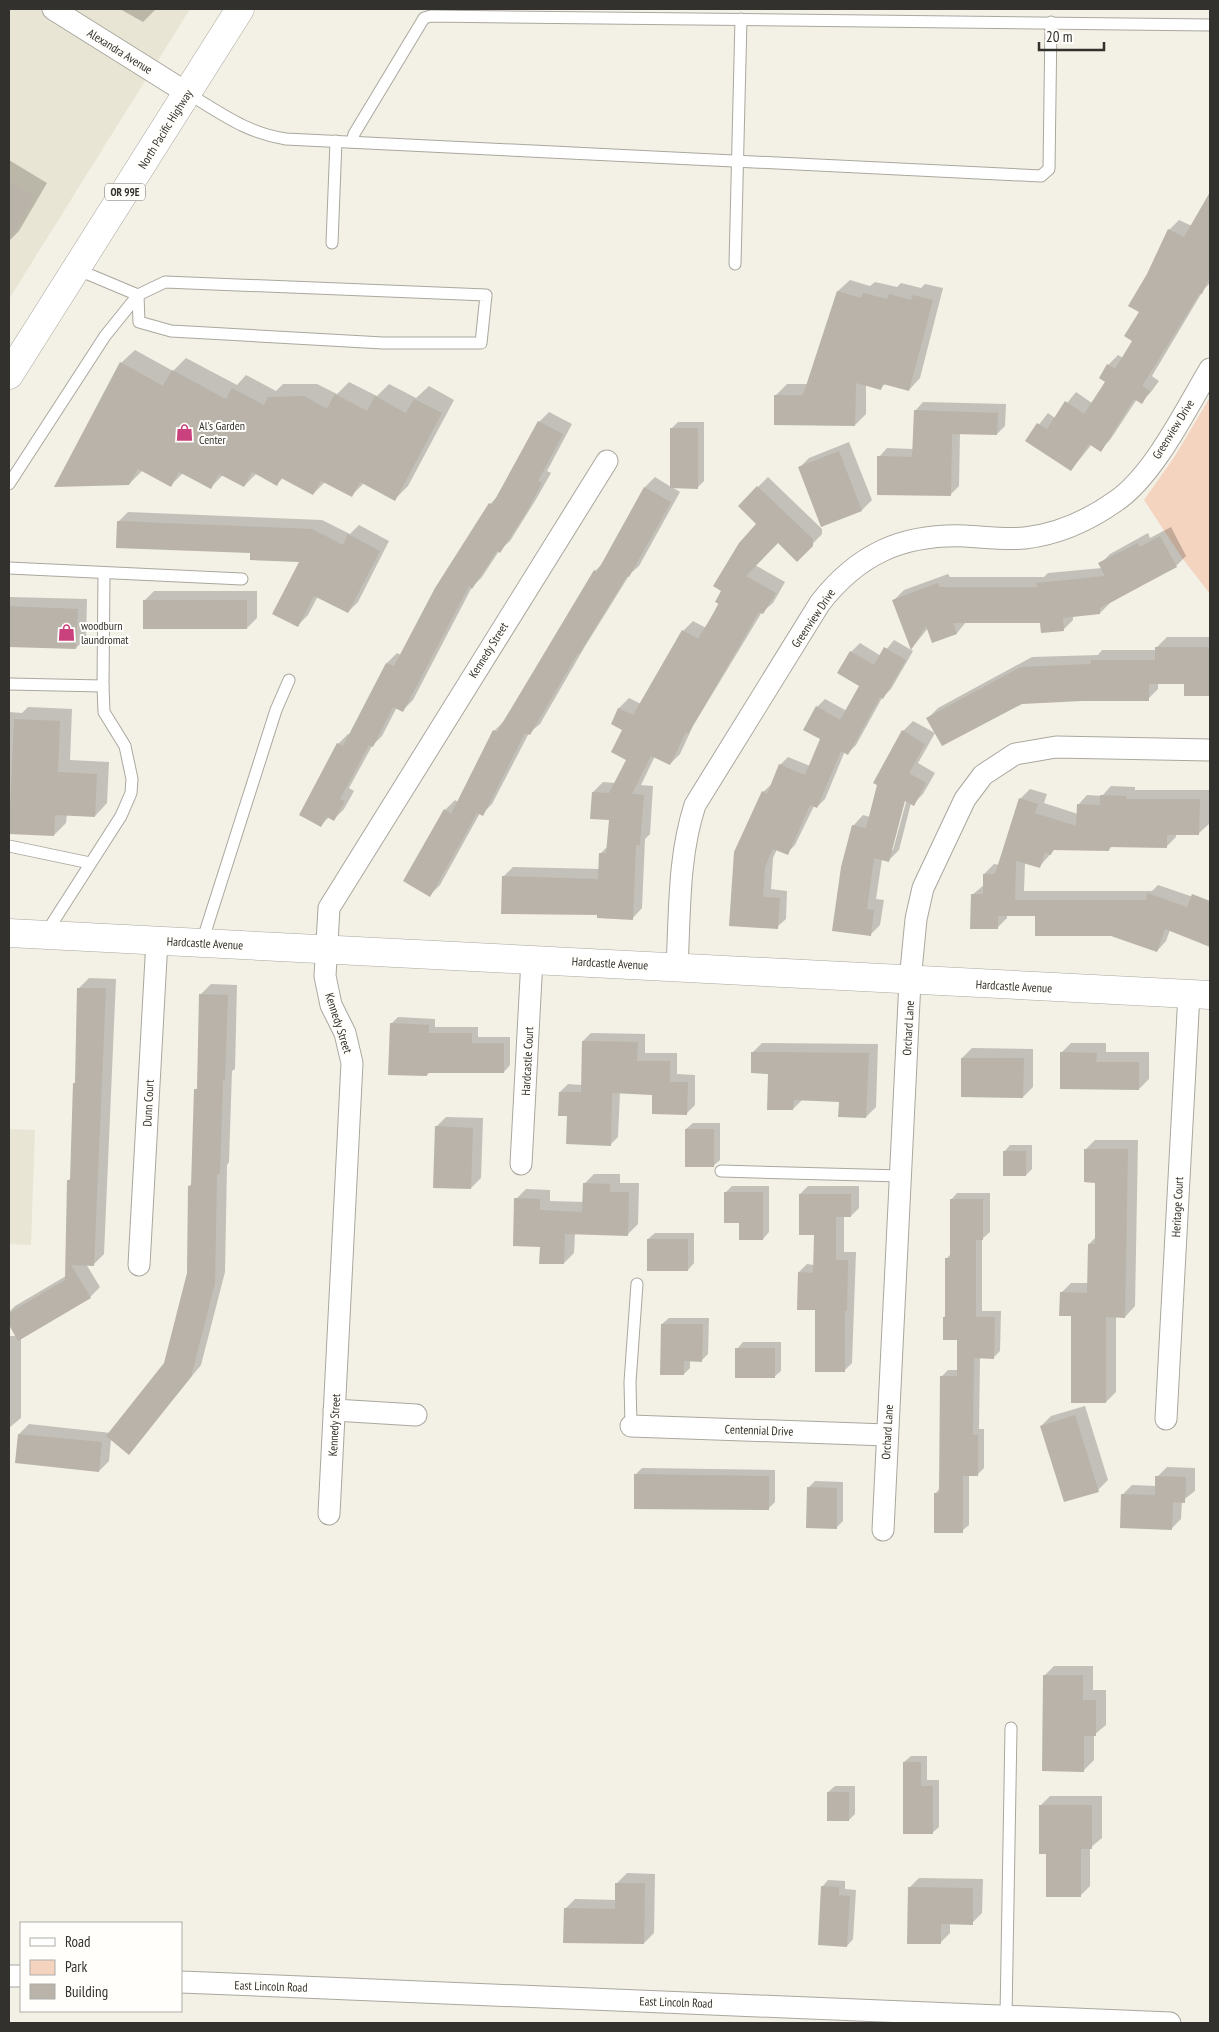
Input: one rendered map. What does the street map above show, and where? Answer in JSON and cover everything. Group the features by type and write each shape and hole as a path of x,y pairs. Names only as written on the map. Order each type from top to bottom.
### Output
{"street":[{"name":"North Pacific Highway","path":"9,376 240,9"},
{"name":"Alexandra Avenue","path":"57,10 188,93"},
{"name":"Greenview Drive","path":"678,967 682,859 688,827 695,805 820,604 833,587 869,557 914,539 940,536 1028,538 1074,526 1092,516 1118,500 1151,463 1210,369"},
{"name":"Kennedy Street","path":"329,1514 352,1063 345,1033 331,1005 325,976 325,949 329,908 332,900 607,460"},
{"name":"Orchard Lane","path":"883,1530 910,981 916,920 923,888 965,799 983,775 1015,754 1056,748 1210,750"},
{"name":"Hardcastle Avenue","path":"9,932 1200,995"},
{"name":"Dunn Court","path":"138,1266 157,940"},
{"name":"Hardcastle Court","path":"521,1164 532,959"},
{"name":"Heritage Court","path":"1166,1419 1200,995"},
{"path":"334,1410 416,1414"},
{"name":"Centennial Drive","path":"631,1426 887,1435"},
{"name":"East Lincoln Road","path":"182,1982 1170,2023"}],"lane":[{"path":"352,142 354,134 424,18 431,16 1210,25"},
{"path":"734,264 739,161 741,19"},
{"path":"188,93 243,127 264,136 286,139 1041,176 1049,169 1051,22"},
{"path":"332,243 336,141"},
{"path":"76,269 138,295"},
{"path":"9,484 105,336 138,295 165,282 486,295 480,343 383,343 171,331 139,322 138,295"},
{"path":"9,568 242,579"},
{"path":"45,934 120,816 131,793 132,779 125,746 104,712 104,573"},
{"path":"202,942 276,710 289,680"},
{"path":"9,684 103,686"},
{"path":"9,846 90,863"},
{"path":"721,1171 901,1176"},
{"path":"631,1426 630,1382 637,1284"},
{"path":"1006,2016 1011,1728"}],"shaded area":[{"path":"9,9 190,9 9,299"},
{"path":"9,1129 35,1130 31,1245 9,1244"}],"green space":[{"path":"1210,397 1210,594 1183,559 1144,500 1175,456"}],"building":[{"path":"9,181 35,197 9,240"},
{"path":"1210,192 1210,276 1202,294 1200,293 1142,386 1150,391 1142,404 1134,399 1101,452 1089,444 1071,471 1025,441 1037,423 1047,429 1065,401 1084,414 1105,382 1099,378 1107,364 1115,369 1132,341 1124,336 1139,312 1128,306 1147,274 1168,229 1184,237"},
{"path":"837,291 861,298 863,293 887,299 889,294 911,300 913,295 933,300 909,391 883,384 881,390 856,383 855,426 774,425 774,395 803,395"},
{"path":"120,362 163,386 172,370 226,399 232,388 264,405 268,397 304,396 327,409 335,394 367,411 375,396 406,413 414,399 442,413 395,501 360,482 352,497 321,481 313,495 281,478 277,486 252,472 244,487 219,474 211,489 179,472 171,487 138,469 129,485 54,487"},
{"path":"914,410 998,413 997,435 952,434 951,496 877,495 877,456 912,457"},
{"path":"538,421 563,434 538,481 542,483 526,513 500,553 497,551 472,589 469,586 403,712 393,707 373,747 369,745 340,799 345,801 334,821 327,817 321,827 299,815 337,743 343,746 386,663 394,666 435,588 489,503 492,505"},
{"path":"670,428 698,428 698,489 670,488"},
{"path":"839,451 862,511 821,527 798,467"},
{"path":"757,486 813,539 813,546 797,562 778,543 746,576 776,593 763,614 759,612 688,734 686,732 670,765 651,756 632,794 644,795 640,845 636,845 633,920 597,918 597,915 501,914 502,876 598,879 599,853 606,853 609,820 590,819 592,792 609,793 626,760 611,752 622,730 611,724 618,708 633,715 682,630 698,639 719,604 715,602 721,591 713,586 739,543 756,524 738,506"},
{"path":"644,487 671,502 629,577 627,576 578,653 530,735 525,733 483,816 477,813 430,897 403,881 444,809 451,814 493,730 497,732 594,570 597,572"},
{"path":"117,521 312,529 343,545 348,534 380,551 348,613 314,596 298,627 272,614 299,562 250,560 250,553 116,548"},
{"path":"1160,536 1177,567 1100,608 1100,614 1063,618 1064,631 1041,633 1040,623 953,623 957,634 932,643 926,626 911,650 892,600 938,583 940,587 1037,587 1036,583 1105,576 1098,563 1138,543 1140,547"},
{"path":"143,600 247,600 247,629 143,629"},
{"path":"9,606 78,609 76,649 9,647"},
{"path":"884,647 906,660 883,699 880,697 848,755 841,751 817,808 810,805 788,855 773,849 765,867 763,897 780,898 778,929 729,926 734,852 762,791 767,794 779,764 805,775 820,739 803,730 816,706 840,720 859,686 837,673 850,651 874,665"},
{"path":"1155,647 1210,647 1210,696 1184,696 1184,684 1149,684 1149,701 1082,701 1022,704 942,746 926,718 1021,667 1091,664 1091,660 1155,660"},
{"path":"14,719 60,721 58,772 97,774 95,817 55,815 54,836 9,834"},
{"path":"902,730 925,744 909,773 926,783 914,806 905,801 889,862 874,858 867,909 874,910 871,936 832,931 841,867 852,825 866,828 877,785 873,783"},
{"path":"1100,795 1126,796 1126,799 1200,799 1199,835 1167,835 1167,848 1109,847 1109,851 1053,850 1051,855 1045,853 1040,868 1016,861 1015,900 1146,900 1147,893 1187,907 1192,894 1210,901 1210,947 1165,929 1157,952 1111,936 1035,936 1035,916 998,916 998,929 970,929 971,894 983,894 983,874 995,874 1019,798 1038,804 1035,813 1076,826 1077,804 1100,805"},
{"path":"77,988 106,988 94,1266 71,1265 91,1298 18,1341 9,1325 9,1313 65,1280 67,1180 70,1180"},
{"path":"199,994 228,995 220,1174 217,1174 215,1283 191,1377 129,1455 106,1436 164,1363 187,1273 188,1186 191,1186 194,1089 197,1089"},
{"path":"390,1023 429,1025 429,1033 472,1033 472,1043 504,1043 504,1073 427,1073 427,1076 388,1075"},
{"path":"582,1041 638,1042 637,1061 670,1061 670,1082 688,1082 687,1115 652,1114 652,1095 612,1093 611,1146 566,1144 567,1116 558,1116 559,1092 581,1092"},
{"path":"751,1052 869,1053 866,1118 838,1117 839,1102 794,1100 793,1110 767,1110 768,1074 751,1073"},
{"path":"1060,1052 1097,1053 1096,1062 1139,1062 1139,1090 1060,1089"},
{"path":"961,1058 1024,1058 1023,1098 961,1097"},
{"path":"435,1126 473,1128 471,1189 433,1188"},
{"path":"685,1129 714,1129 714,1167 685,1167"},
{"path":"1084,1149 1128,1149 1125,1318 1106,1317 1106,1403 1071,1403 1071,1316 1059,1316 1060,1292 1087,1293 1088,1244 1095,1244 1095,1183 1084,1182"},
{"path":"1003,1151 1026,1151 1026,1176 1003,1176"},
{"path":"583,1183 610,1184 610,1192 629,1192 628,1236 565,1234 564,1264 539,1264 540,1247 513,1246 514,1198 540,1199 540,1210 582,1212"},
{"path":"724,1192 763,1192 763,1240 739,1240 739,1223 724,1223"},
{"path":"799,1194 851,1194 851,1217 836,1217 836,1260 848,1260 847,1311 845,1311 845,1372 815,1372 815,1310 797,1310 798,1272 813,1273 814,1235 799,1235"},
{"path":"950,1199 983,1199 983,1240 976,1240 976,1317 995,1317 994,1359 974,1358 973,1435 978,1435 978,1476 963,1476 963,1533 934,1533 934,1493 939,1493 940,1376 957,1376 957,1340 943,1340 945,1258 950,1258"},
{"path":"647,1239 688,1239 688,1271 647,1271"},
{"path":"661,1324 703,1324 702,1362 684,1361 684,1375 660,1375"},
{"path":"735,1348 775,1348 775,1378 735,1378"},
{"path":"1075,1415 1099,1492 1064,1502 1040,1426"},
{"path":"18,1434 102,1442 99,1472 15,1463"},
{"path":"634,1474 769,1476 769,1510 634,1509"},
{"path":"1155,1476 1186,1477 1185,1503 1173,1502 1172,1530 1120,1528 1121,1494 1155,1495"},
{"path":"807,1487 837,1488 837,1529 806,1528"},
{"path":"1043,1675 1083,1675 1083,1700 1096,1700 1096,1736 1084,1736 1084,1772 1042,1771"},
{"path":"903,1762 921,1762 921,1786 933,1786 933,1834 903,1834"},
{"path":"827,1792 849,1792 849,1821 827,1821"},
{"path":"1039,1805 1092,1805 1092,1849 1081,1849 1081,1897 1046,1897 1046,1854 1039,1854"},
{"path":"615,1883 645,1883 644,1944 563,1943 564,1908 615,1909"},
{"path":"821,1886 839,1887 839,1895 850,1896 847,1947 818,1945"},
{"path":"908,1887 973,1888 973,1925 941,1924 941,1944 907,1944"}],"place":[{"name":"Al's Garden Center","path":"185,432"},
{"name":"woodburn laundromat","path":"67,632"}]}
